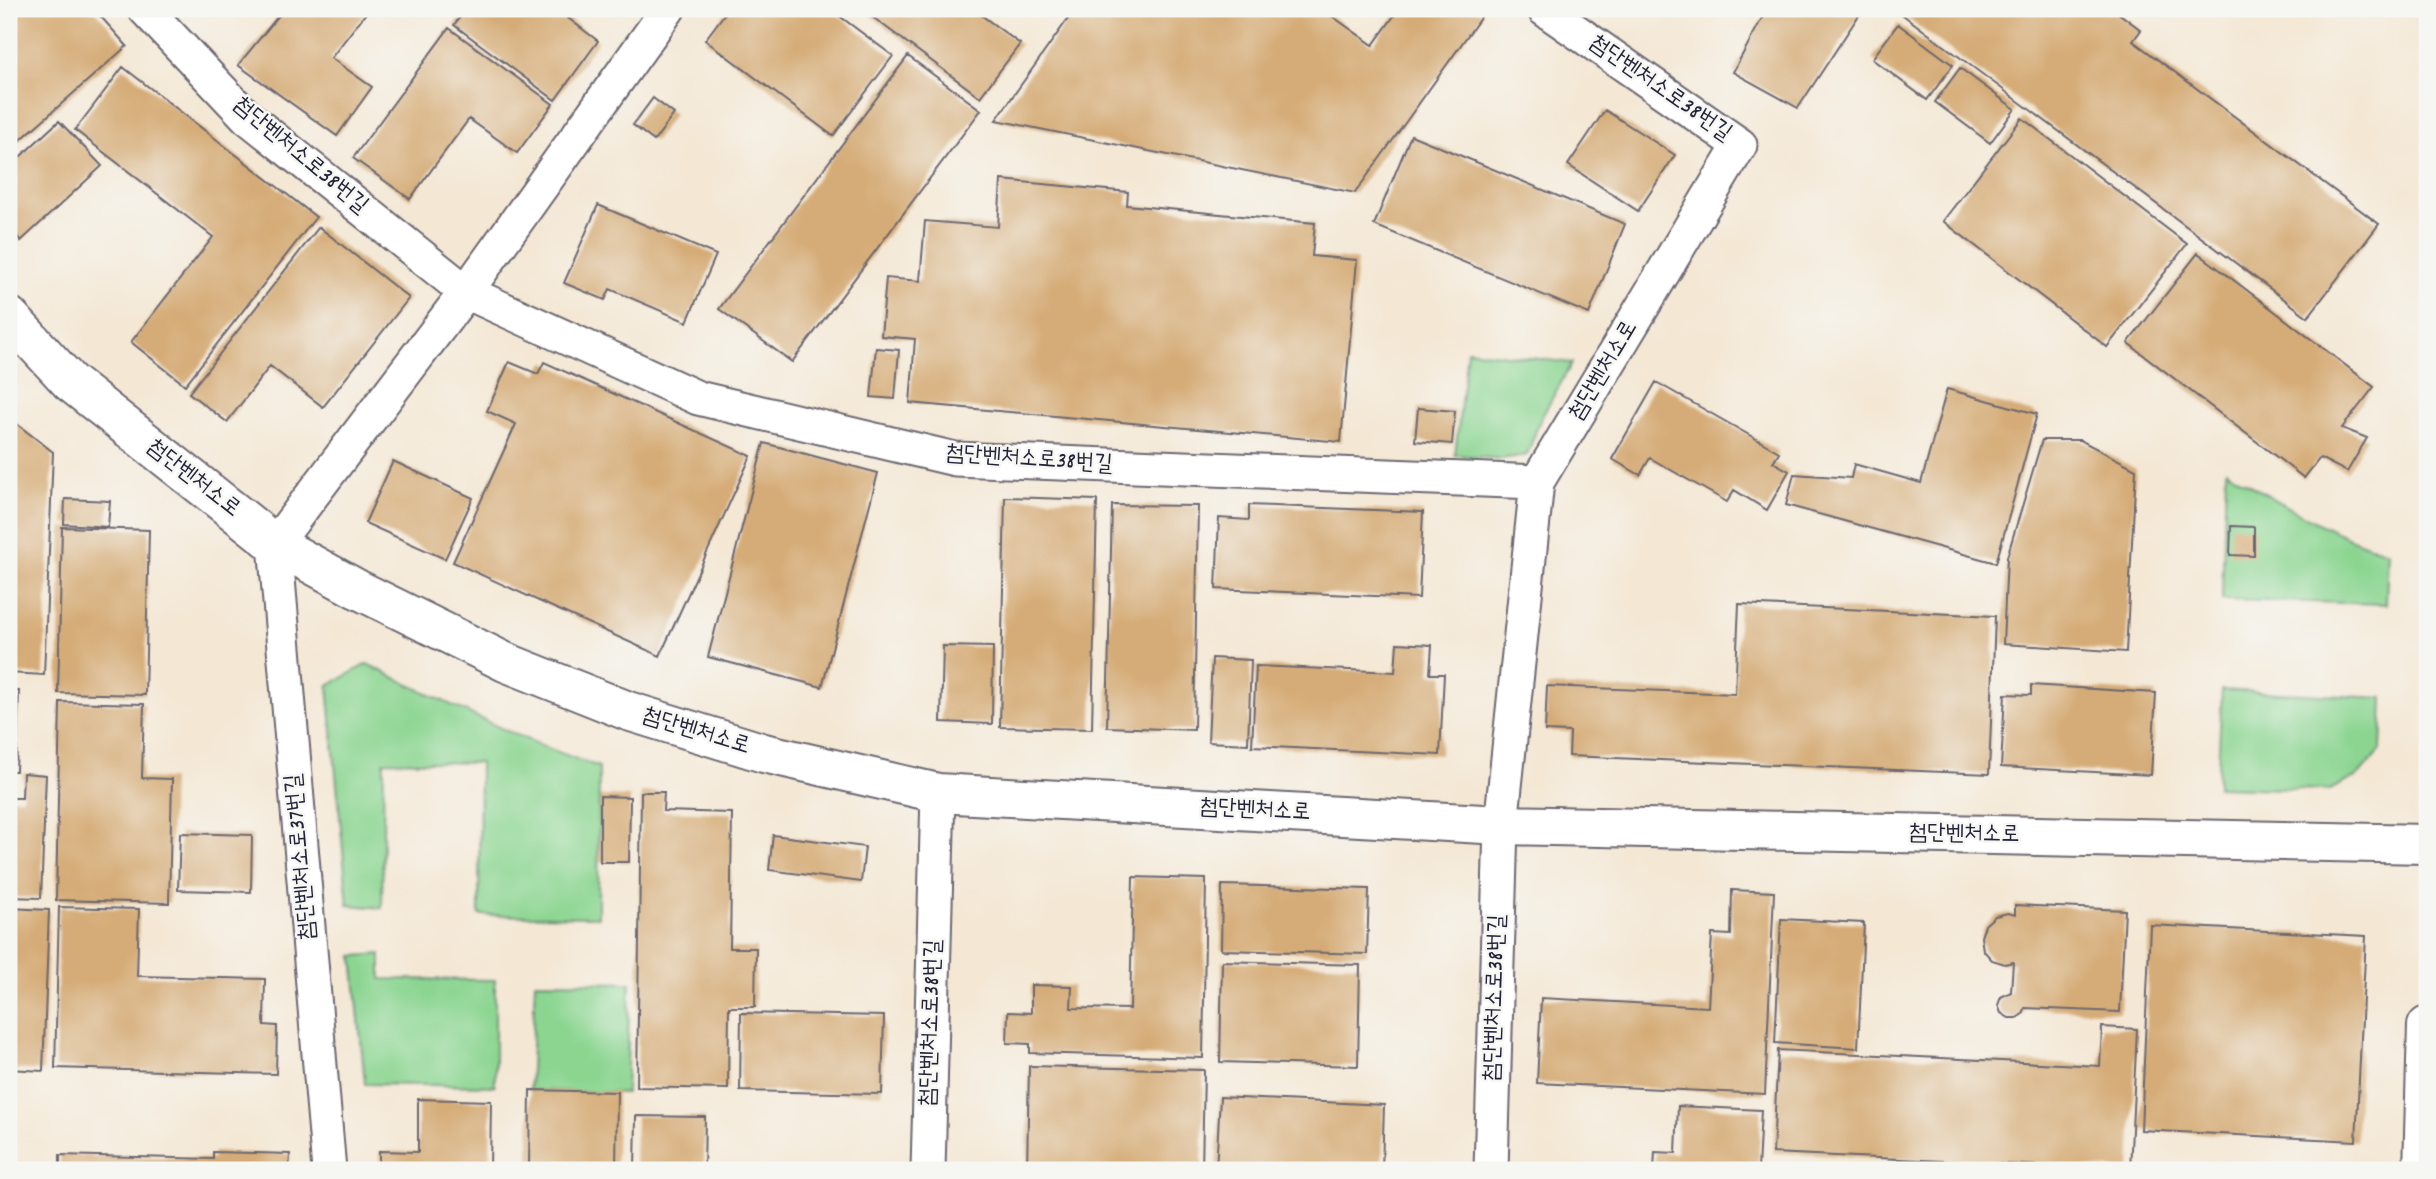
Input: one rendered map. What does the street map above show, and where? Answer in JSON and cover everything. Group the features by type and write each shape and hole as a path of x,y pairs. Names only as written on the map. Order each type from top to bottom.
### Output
{"street":[{"name":"첨단벤처소로38번길","path":"145,9 247,117 466,292 698,398 954,459 1537,482"},
{"path":"275,544 466,292 668,9"},
{"name":"첨단벤처소로38번길","path":"1545,9 1740,145"},
{"name":"첨단벤처소로","path":"1501,825 1537,482 1740,145"},
{"name":"첨단벤처소로","path":"9,316 70,382 275,544 357,589 505,662 628,711 764,753 938,793 1501,825 2427,844"},
{"name":"첨단벤처소로37번길","path":"275,544 329,1170"},
{"name":"첨단벤처소로38번길","path":"928,1170 938,793"},
{"name":"첨단벤처소로38번길","path":"1491,1170 1501,825"},
{"path":"2423,1170 2427,1026"}],"green space":[{"path":"1467,350 1572,363 1540,420 1527,455 1501,459 1455,455"},
{"path":"2226,470 2325,527 2388,552 2386,604 2222,600"},
{"path":"367,664 510,732 599,767 598,917 479,915 480,763 384,761 382,908 348,905 328,686"},
{"path":"2222,690 2383,698 2381,750 2359,775 2330,790 2217,787"},
{"path":"381,954 381,979 495,980 495,1086 365,1084 353,956"},
{"path":"535,982 630,983 626,1093 530,1090"}],"building":[{"path":"9,9 94,9 127,46 9,150"},
{"path":"284,9 369,9 331,58 372,87 337,136 238,65"},
{"path":"466,9 575,9 568,18 598,41 555,100 454,25"},
{"path":"728,9 830,9 893,56 833,136 705,40"},
{"path":"871,9 973,9 1020,44 980,97 867,13"},
{"path":"1075,9 1274,9 1284,16 1288,9 1322,9 1373,45 1399,9 1475,9 1483,14 1355,193 996,120"},
{"path":"1767,9 1863,9 1798,108 1733,72"},
{"path":"1895,9 2113,9 2141,30 2133,41 2379,224 2308,317"},
{"path":"1898,24 1953,65 1927,100 1872,59"},
{"path":"449,28 553,104 517,153 469,119 410,199 353,158"},
{"path":"908,56 981,110 792,362 719,309"},
{"path":"123,67 316,217 185,385 131,342 213,237 75,130"},
{"path":"1960,68 2015,109 1990,143 1935,102"},
{"path":"653,98 674,114 654,141 633,125"},
{"path":"1605,110 1675,155 1638,211 1568,165"},
{"path":"2022,118 2187,244 2107,347 1943,221"},
{"path":"59,121 102,166 21,241 9,227 9,167"},
{"path":"1411,135 1625,224 1589,314 1374,225"},
{"path":"1001,180 1128,192 1127,205 1315,223 1312,256 1357,260 1341,442 910,403 915,339 881,336 886,278 920,281 925,221 998,227"},
{"path":"598,205 716,255 687,322 610,289 605,300 564,283"},
{"path":"319,227 409,298 323,407 270,366 227,422 189,393"},
{"path":"2198,253 2374,387 2342,428 2367,438 2347,472 2320,458 2304,478 2128,343"},
{"path":"876,348 899,350 895,399 871,397"},
{"path":"509,362 538,374 544,362 751,456 660,656 453,562 516,424 487,411"},
{"path":"1656,382 1779,452 1773,462 1789,471 1767,510 1734,490 1727,502 1650,458 1640,475 1612,459"},
{"path":"1947,389 2037,414 1996,563 1786,505 1794,474 1851,478 1854,464 1921,483"},
{"path":"1418,408 1455,411 1452,444 1415,441"},
{"path":"9,418 53,452 44,675 9,673"},
{"path":"2042,440 2080,440 2136,469 2126,652 2003,644 2007,557"},
{"path":"764,443 878,473 822,687 708,657"},
{"path":"393,461 473,498 445,559 365,523"},
{"path":"1005,497 1097,500 1092,729 1000,727"},
{"path":"65,499 110,501 108,527 64,524"},
{"path":"1112,505 1198,506 1194,730 1107,727"},
{"path":"1249,505 1423,512 1419,598 1216,589 1219,518 1249,520"},
{"path":"2231,526 2254,527 2254,556 2230,555"},
{"path":"62,527 149,530 145,695 58,693"},
{"path":"1739,604 1995,616 1989,774 1569,756 1570,732 1545,731 1547,686 1735,694"},
{"path":"1397,643 1432,645 1430,674 1444,674 1440,755 1252,746 1256,666 1395,672"},
{"path":"943,646 993,647 992,724 941,722"},
{"path":"1212,658 1251,660 1248,744 1208,742"},
{"path":"2031,685 2156,693 2151,775 2001,767 2005,694 2031,695"},
{"path":"9,691 19,691 16,771 9,771"},
{"path":"60,702 144,704 142,778 172,779 169,903 56,900"},
{"path":"23,773 46,775 41,898 9,897 9,798 22,798"},
{"path":"641,792 664,792 663,811 732,813 730,948 756,948 755,1007 729,1007 728,1089 637,1087"},
{"path":"600,796 630,797 629,862 600,862"},
{"path":"180,833 252,835 251,892 178,890"},
{"path":"773,835 865,847 861,882 769,870"},
{"path":"1133,877 1206,879 1203,1058 1030,1053 1030,1044 1007,1043 1008,1012 1031,1013 1031,985 1072,986 1071,1008 1130,1009"},
{"path":"1222,885 1369,889 1367,954 1221,950"},
{"path":"1732,890 1774,892 1765,1094 1537,1083 1541,998 1708,1007 1712,934 1731,935"},
{"path":"2015,905 2125,910 2120,1012 2025,1008 2024,1013 2017,1018 2009,1018 2001,1013 1998,1005 2001,997 2011,992 2013,962 2005,964 1992,960 1983,950 1981,937 1985,925 1995,916 2008,913 2015,915"},
{"path":"59,907 139,909 137,976 265,979 264,1025 277,1026 276,1074 55,1068"},
{"path":"9,908 49,910 43,1071 9,1069"},
{"path":"1781,919 1864,923 1858,1048 1775,1043"},
{"path":"2150,925 2366,936 2356,1141 2141,1130"},
{"path":"1222,961 1360,965 1358,1066 1220,1062"},
{"path":"741,1013 884,1016 882,1094 740,1091"},
{"path":"2102,1027 2137,1029 2130,1170 1773,1153 1778,1050 2100,1066"},
{"path":"1029,1066 1204,1070 1202,1170 1027,1170"},
{"path":"530,1090 617,1092 616,1170 529,1170"},
{"path":"1220,1097 1384,1105 1382,1170 1216,1170"},
{"path":"418,1099 491,1101 490,1170 379,1170 379,1151 418,1152"},
{"path":"1678,1106 1761,1110 1758,1170 1654,1170 1655,1152 1676,1153"},
{"path":"636,1116 705,1117 704,1170 635,1170"},
{"path":"213,1152 290,1154 289,1170 60,1170 60,1155 213,1159"},
{"path":"966,1167 986,1168 966,1170"}]}
